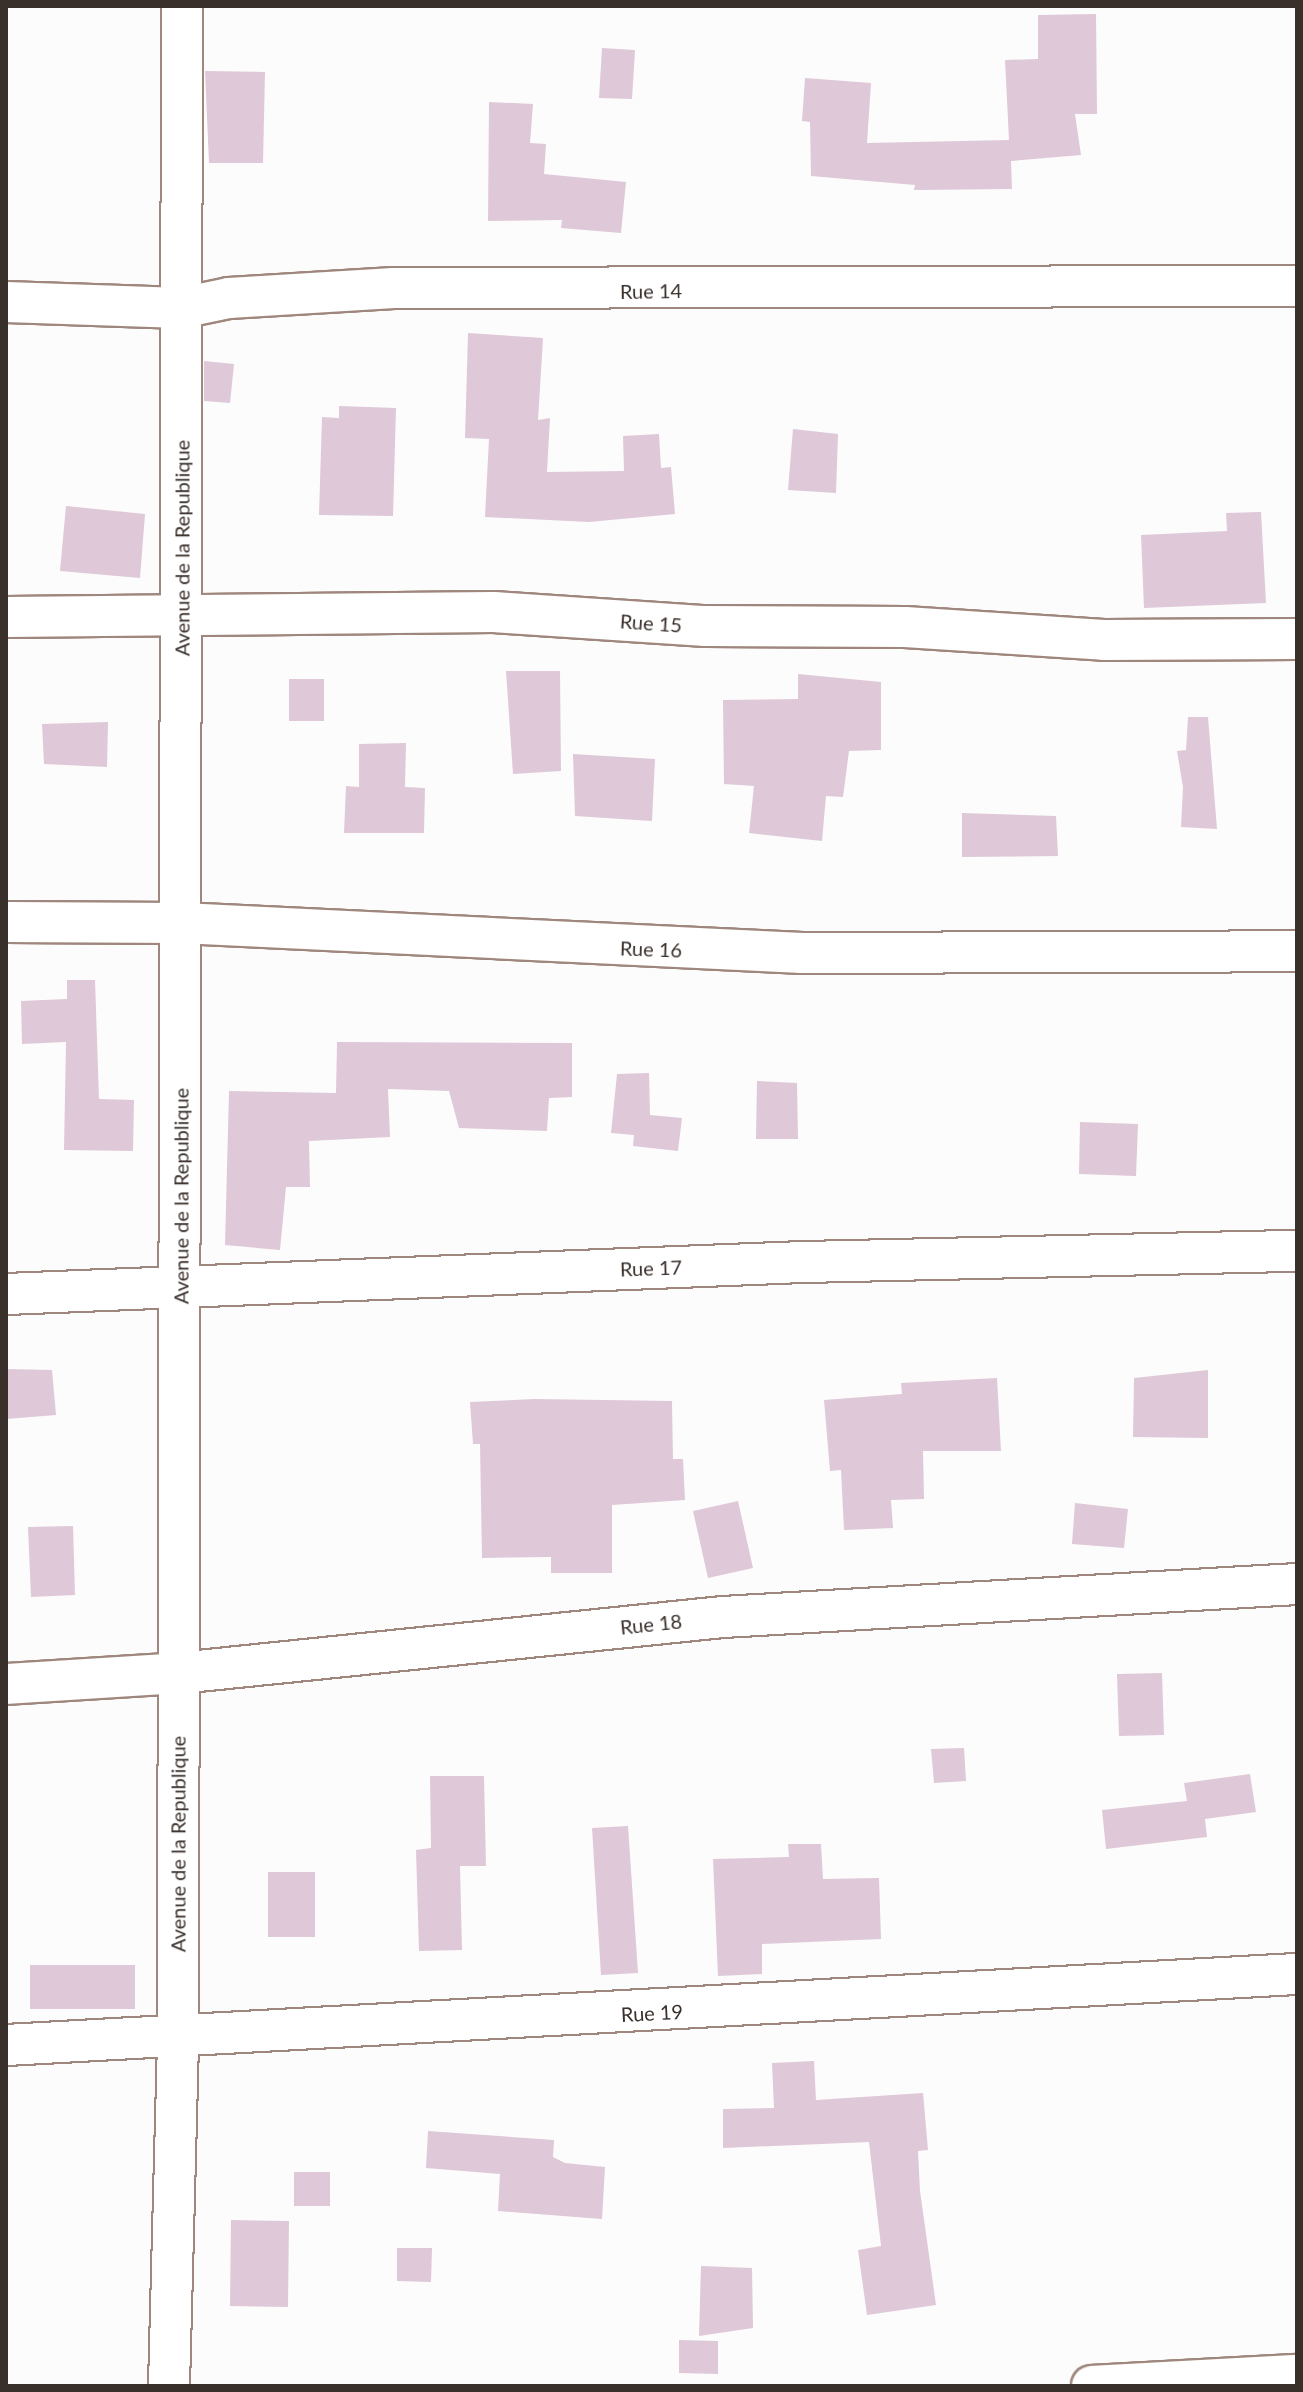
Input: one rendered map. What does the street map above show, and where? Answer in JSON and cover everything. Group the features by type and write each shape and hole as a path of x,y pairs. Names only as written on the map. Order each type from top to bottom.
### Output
{"street":[{"name":"Avenue de la Republique","path":"169,2386 178,2037 182,6"},
{"name":"Rue 14","path":"6,302 181,308 229,298 394,288 1297,286"},
{"name":"Rue 15","path":"6,617 182,613 232,619 493,612 706,626 905,627 1104,640 1297,639"},
{"name":"Rue 16","path":"6,922 181,923 656,950 1297,951"},
{"name":"Rue 17","path":"6,1294 181,1284 1297,1251"},
{"name":"Rue 18","path":"6,1684 179,1673 723,1617 1297,1584"},
{"name":"Rue 19","path":"6,2045 1297,1974"},
{"path":"1092,2386 1297,2375"}],"building":[{"path":"1096,14 1097,114 1075,114 1081,155 1011,161 1012,189 914,190 915,185 811,176 810,122 802,121 805,78 871,83 867,143 1009,140 1005,60 1038,59 1038,15"},
{"path":"602,48 635,50 632,99 599,98"},
{"path":"205,71 265,72 263,163 209,163"},
{"path":"489,102 533,104 530,143 546,144 544,174 626,182 621,233 561,228 562,220 488,221"},
{"path":"468,333 543,338 538,420 550,418 547,472 624,471 623,436 659,434 661,468 671,467 675,514 589,522 485,517 489,439 465,438"},
{"path":"204,361 234,364 230,403 204,401"},
{"path":"339,406 396,408 393,516 319,515 322,417 339,418"},
{"path":"793,429 838,434 836,493 788,490"},
{"path":"66,506 145,514 140,578 60,571"},
{"path":"1261,512 1266,603 1144,608 1141,535 1227,531 1226,513"},
{"path":"506,671 560,671 561,771 513,774"},
{"path":"798,674 881,682 881,750 849,751 843,797 826,796 822,841 749,833 754,786 724,784 723,700 798,699"},
{"path":"289,679 324,679 324,721 289,721"},
{"path":"1188,717 1208,717 1217,829 1181,827 1183,787 1177,751 1186,750"},
{"path":"108,722 107,767 44,764 42,724"},
{"path":"406,743 405,787 425,788 424,833 344,833 346,786 359,787 359,744"},
{"path":"573,754 655,759 652,821 575,816"},
{"path":"962,813 1056,816 1058,856 962,857"},
{"path":"67,980 95,980 99,1099 134,1100 133,1151 64,1150 66,1042 22,1044 21,1001 67,999"},
{"path":"337,1042 572,1043 572,1097 549,1098 547,1131 459,1128 449,1091 388,1089 390,1137 309,1141 310,1187 286,1187 280,1250 225,1245 229,1091 336,1093"},
{"path":"649,1073 650,1115 682,1118 678,1151 633,1146 634,1135 611,1133 617,1074"},
{"path":"757,1081 797,1083 798,1139 756,1139"},
{"path":"1080,1122 1138,1124 1136,1176 1079,1174"},
{"path":"6,1369 52,1370 56,1415 6,1419"},
{"path":"1208,1370 1208,1438 1133,1437 1134,1378"},
{"path":"997,1378 1001,1451 923,1451 924,1499 891,1500 893,1528 844,1530 841,1470 830,1471 824,1400 902,1394 901,1383"},
{"path":"535,1399 672,1401 673,1459 683,1459 685,1500 612,1505 612,1573 551,1573 551,1557 482,1558 480,1444 473,1444 470,1402"},
{"path":"738,1501 753,1568 708,1578 693,1511"},
{"path":"1075,1503 1128,1509 1124,1548 1072,1544"},
{"path":"73,1526 75,1595 31,1597 28,1527"},
{"path":"1162,1673 1164,1735 1119,1736 1117,1674"},
{"path":"964,1748 966,1781 934,1783 931,1749"},
{"path":"1250,1774 1256,1812 1205,1819 1207,1837 1106,1849 1102,1810 1187,1801 1184,1783"},
{"path":"430,1776 484,1776 486,1866 460,1866 462,1950 419,1951 416,1850 431,1848"},
{"path":"628,1826 638,1973 601,1975 592,1828"},
{"path":"788,1844 821,1844 823,1879 879,1878 881,1939 762,1944 762,1974 718,1976 713,1859 789,1857"},
{"path":"268,1872 315,1872 315,1937 268,1937"},
{"path":"30,1965 135,1965 135,2009 30,2009"},
{"path":"814,2061 816,2100 923,2093 928,2150 918,2151 920,2191 936,2305 867,2315 858,2250 881,2246 869,2142 723,2148 723,2109 774,2108 772,2063"},
{"path":"428,2131 554,2140 553,2157 565,2163 605,2167 602,2219 498,2211 500,2174 426,2168"},
{"path":"294,2172 330,2172 330,2206 294,2206"},
{"path":"231,2220 289,2221 288,2307 230,2306"},
{"path":"397,2248 432,2248 431,2282 397,2281"},
{"path":"701,2266 752,2268 753,2328 699,2336"},
{"path":"679,2340 718,2341 718,2374 679,2373"}]}
